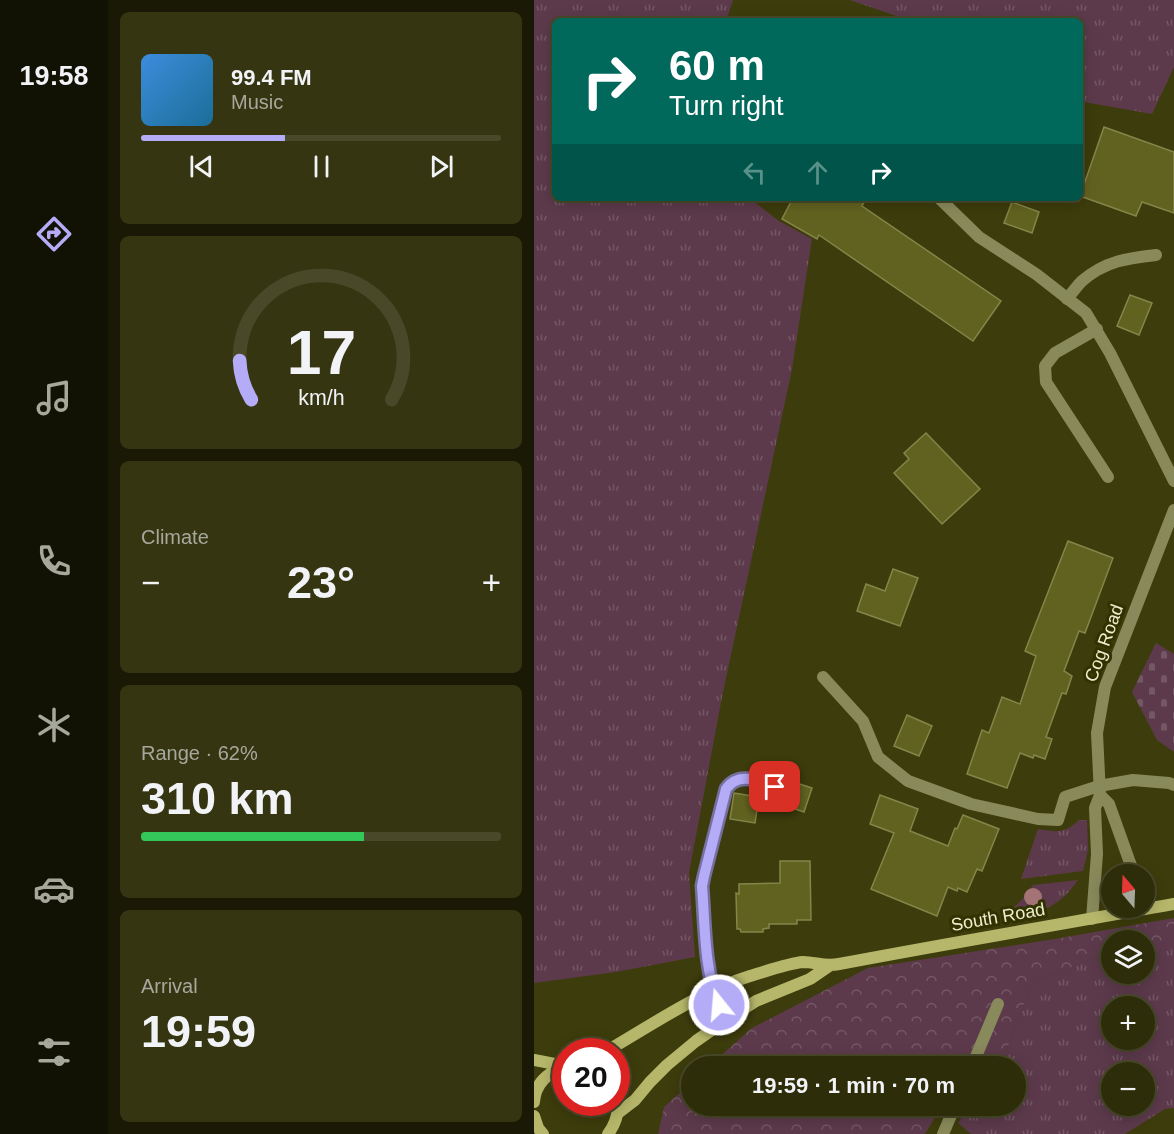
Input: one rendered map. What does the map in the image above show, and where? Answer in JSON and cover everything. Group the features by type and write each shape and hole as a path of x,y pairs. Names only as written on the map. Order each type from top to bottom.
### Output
{"main road":[{"name":"South Road","path":"1155,905 1174,904"},
{"name":"South Road","path":"629,1038 713,991 747,977 803,962 829,966 1101,917"},
{"name":"South Road","path":"630,1104 667,1065 726,1020 756,1001 810,979 829,966"},
{"path":"534,1060 552,1063"},
{"path":"534,1102 534,1096 541,1082 552,1072"},
{"path":"534,1116 543,1134"},
{"path":"612,1132 617,1116"}],"street":[{"path":"942,201 979,237 1036,274 1086,313 1097,329 1174,481"},
{"path":"1067,299 1082,281 1106,265 1125,258 1156,255"},
{"path":"1097,329 1055,353 1045,366 1046,382 1108,477"},
{"name":"Cog Road","path":"1092,919 1097,854 1095,808 1099,790 1096,733 1106,687 1174,510"},
{"path":"823,677 863,721 878,757 908,781 971,804 1038,819 1058,820 1065,797 1133,780 1174,785"},
{"path":"726,1020 713,991 708,963 702,886 726,789 730,783 738,779 753,779 775,787"},
{"name":"Cog Road","path":"1099,790 1109,804 1130,864"},
{"path":"976,1056 998,1004"},
{"path":"943,1134 951,1116"}],"green space":[{"path":"534,0 733,0 727,18 552,18 552,201 753,201 779,221 812,239 792,369 722,697 689,873 695,957 616,972 534,983"},
{"path":"850,0 1174,0 1174,67 1152,114 1084,102 1083,18 902,18"},
{"path":"1156,643 1174,654 1174,752 1157,740 1132,692"},
{"path":"1079,820 1087,820 1088,850 1083,871 1021,879 1038,829 1060,831 1069,828"},
{"path":"1078,880 1055,904 1029,914 1006,918 1006,911 1018,904 1033,885"},
{"path":"1174,918 1174,946 1155,946 1155,930 1106,930"},
{"path":"1101,931 1101,957 1033,981 1004,1056 720,1056 752,1028 868,968"},
{"path":"1155,946 1174,946 1174,1108 1165,1109 1155,1115 1155,1062 1101,1062 1101,1116 1154,1116 1125,1134 971,1134 958,1123 963,1116 1026,1116 1026,1056 1004,1056 1033,981 1101,957 1101,984 1155,984"},
{"path":"681,1092 681,1116 936,1116 925,1134 658,1134 664,1107"}],"building":[{"path":"1104,127 1174,152 1174,213 1142,202 1136,216 1083,197 1083,187"},
{"path":"791,201 864,201 862,206 1001,301 973,341 819,235 817,239 782,219"},
{"path":"1012,202 1039,212 1032,233 1004,223"},
{"path":"1130,295 1152,303 1139,335 1117,326"},
{"path":"926,433 980,489 942,524 894,473 909,459 904,453"},
{"path":"1068,541 1113,558 1085,633 1079,631 1064,671 1072,676 1066,694 1062,693 1046,737 1052,739 1045,759 1034,755 1033,758 1020,753 1007,788 967,774 982,730 989,733 1002,697 1020,704 1036,656 1025,651"},
{"path":"893,569 918,578 900,626 857,611 866,584 885,591"},
{"path":"907,715 932,726 919,756 894,746"},
{"path":"787,780 812,788 804,812 780,804"},
{"path":"734,793 759,797 755,823 730,819"},
{"path":"880,795 918,809 910,831 948,846 963,815 999,829 982,871 977,869 967,892 948,887 937,916 871,889 894,833 870,824"},
{"path":"780,861 810,861 811,920 797,920 797,924 769,924 769,928 763,929 763,932 741,932 737,929 736,893 739,894 739,884 780,883"}],"route":[{"path":"719,1005 713,991 708,963 702,886 726,789 730,783 738,779 753,779 775,787"}]}
